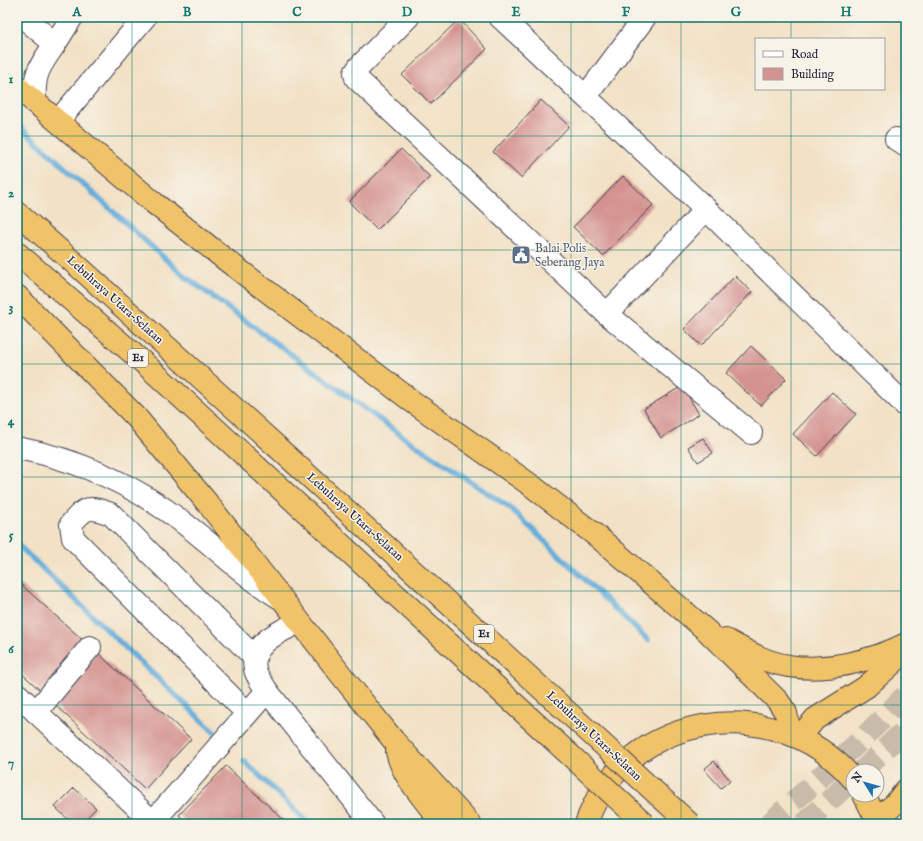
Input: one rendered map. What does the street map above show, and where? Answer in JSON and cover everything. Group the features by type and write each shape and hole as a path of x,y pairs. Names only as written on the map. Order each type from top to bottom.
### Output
{"highway":[{"path":"17,87 154,203 226,260 407,397 532,486 598,537 707,631 778,701 786,713 795,735"},
{"name":"Lebuhraya Utara–Selatan","path":"17,213 80,268 690,824"},
{"name":"E1","path":"17,253 145,364 354,558 645,824"},
{"path":"17,296 136,417 210,505 299,622 394,741 470,824"},
{"path":"707,631 771,662 804,668 852,662 906,644"},
{"path":"795,735 815,719 866,687 906,651"},
{"path":"586,824 597,800 625,765 642,751 661,740 681,731 703,725 725,722 761,725 795,735 832,758 845,771"},
{"path":"394,741 404,771 413,787 442,824"},
{"path":"868,803 878,821 895,804 906,790"}],"street":[{"path":"23,17 55,44"},
{"path":"35,103 34,85 37,72 72,17"},
{"path":"58,122 145,17"},
{"path":"408,17 359,66 355,73 356,78 607,314 751,433"},
{"path":"500,17 706,209 906,406"},
{"path":"586,96 645,17"},
{"path":"607,314 706,209"},
{"path":"17,448 54,456 80,465 109,476 148,497 194,531 256,583 283,600"},
{"path":"247,713 72,538 71,524 83,511 94,508 111,514 255,658"},
{"path":"299,622 264,641 255,658 254,668 267,691 372,824"},
{"path":"36,712 90,647"},
{"path":"17,694 153,823 267,691"}],"building":[{"path":"459,19 487,49 431,104 402,75"},
{"path":"541,100 569,126 521,178 493,152"},
{"path":"401,149 430,177 377,230 349,202"},
{"path":"623,176 653,205 603,256 573,227"},
{"path":"735,276 752,292 701,346 684,329"},
{"path":"751,346 786,379 761,406 726,373"},
{"path":"682,386 699,414 661,438 644,409"},
{"path":"832,392 856,414 817,456 793,434"},
{"path":"703,438 713,453 698,462 688,447"},
{"path":"17,581 85,642 41,691 17,669"},
{"path":"97,652 191,739 145,789 51,701"},
{"path":"714,761 730,780 721,788 704,769"},
{"path":"226,766 288,824 188,824 179,815"},
{"path":"74,788 96,808 81,824 73,824 55,807"}],"waterway":[{"path":"17,124 183,275 405,438 510,508 648,640"},
{"path":"17,544 214,732"},
{"path":"244,761 310,824"}],"tunnel":[{"path":"769,824 861,740 906,695"},
{"path":"870,763 906,729"},
{"path":"804,824 845,786"}],"place":[{"name":"Balai Polis Seberang Jaya","path":"521,255"}]}
